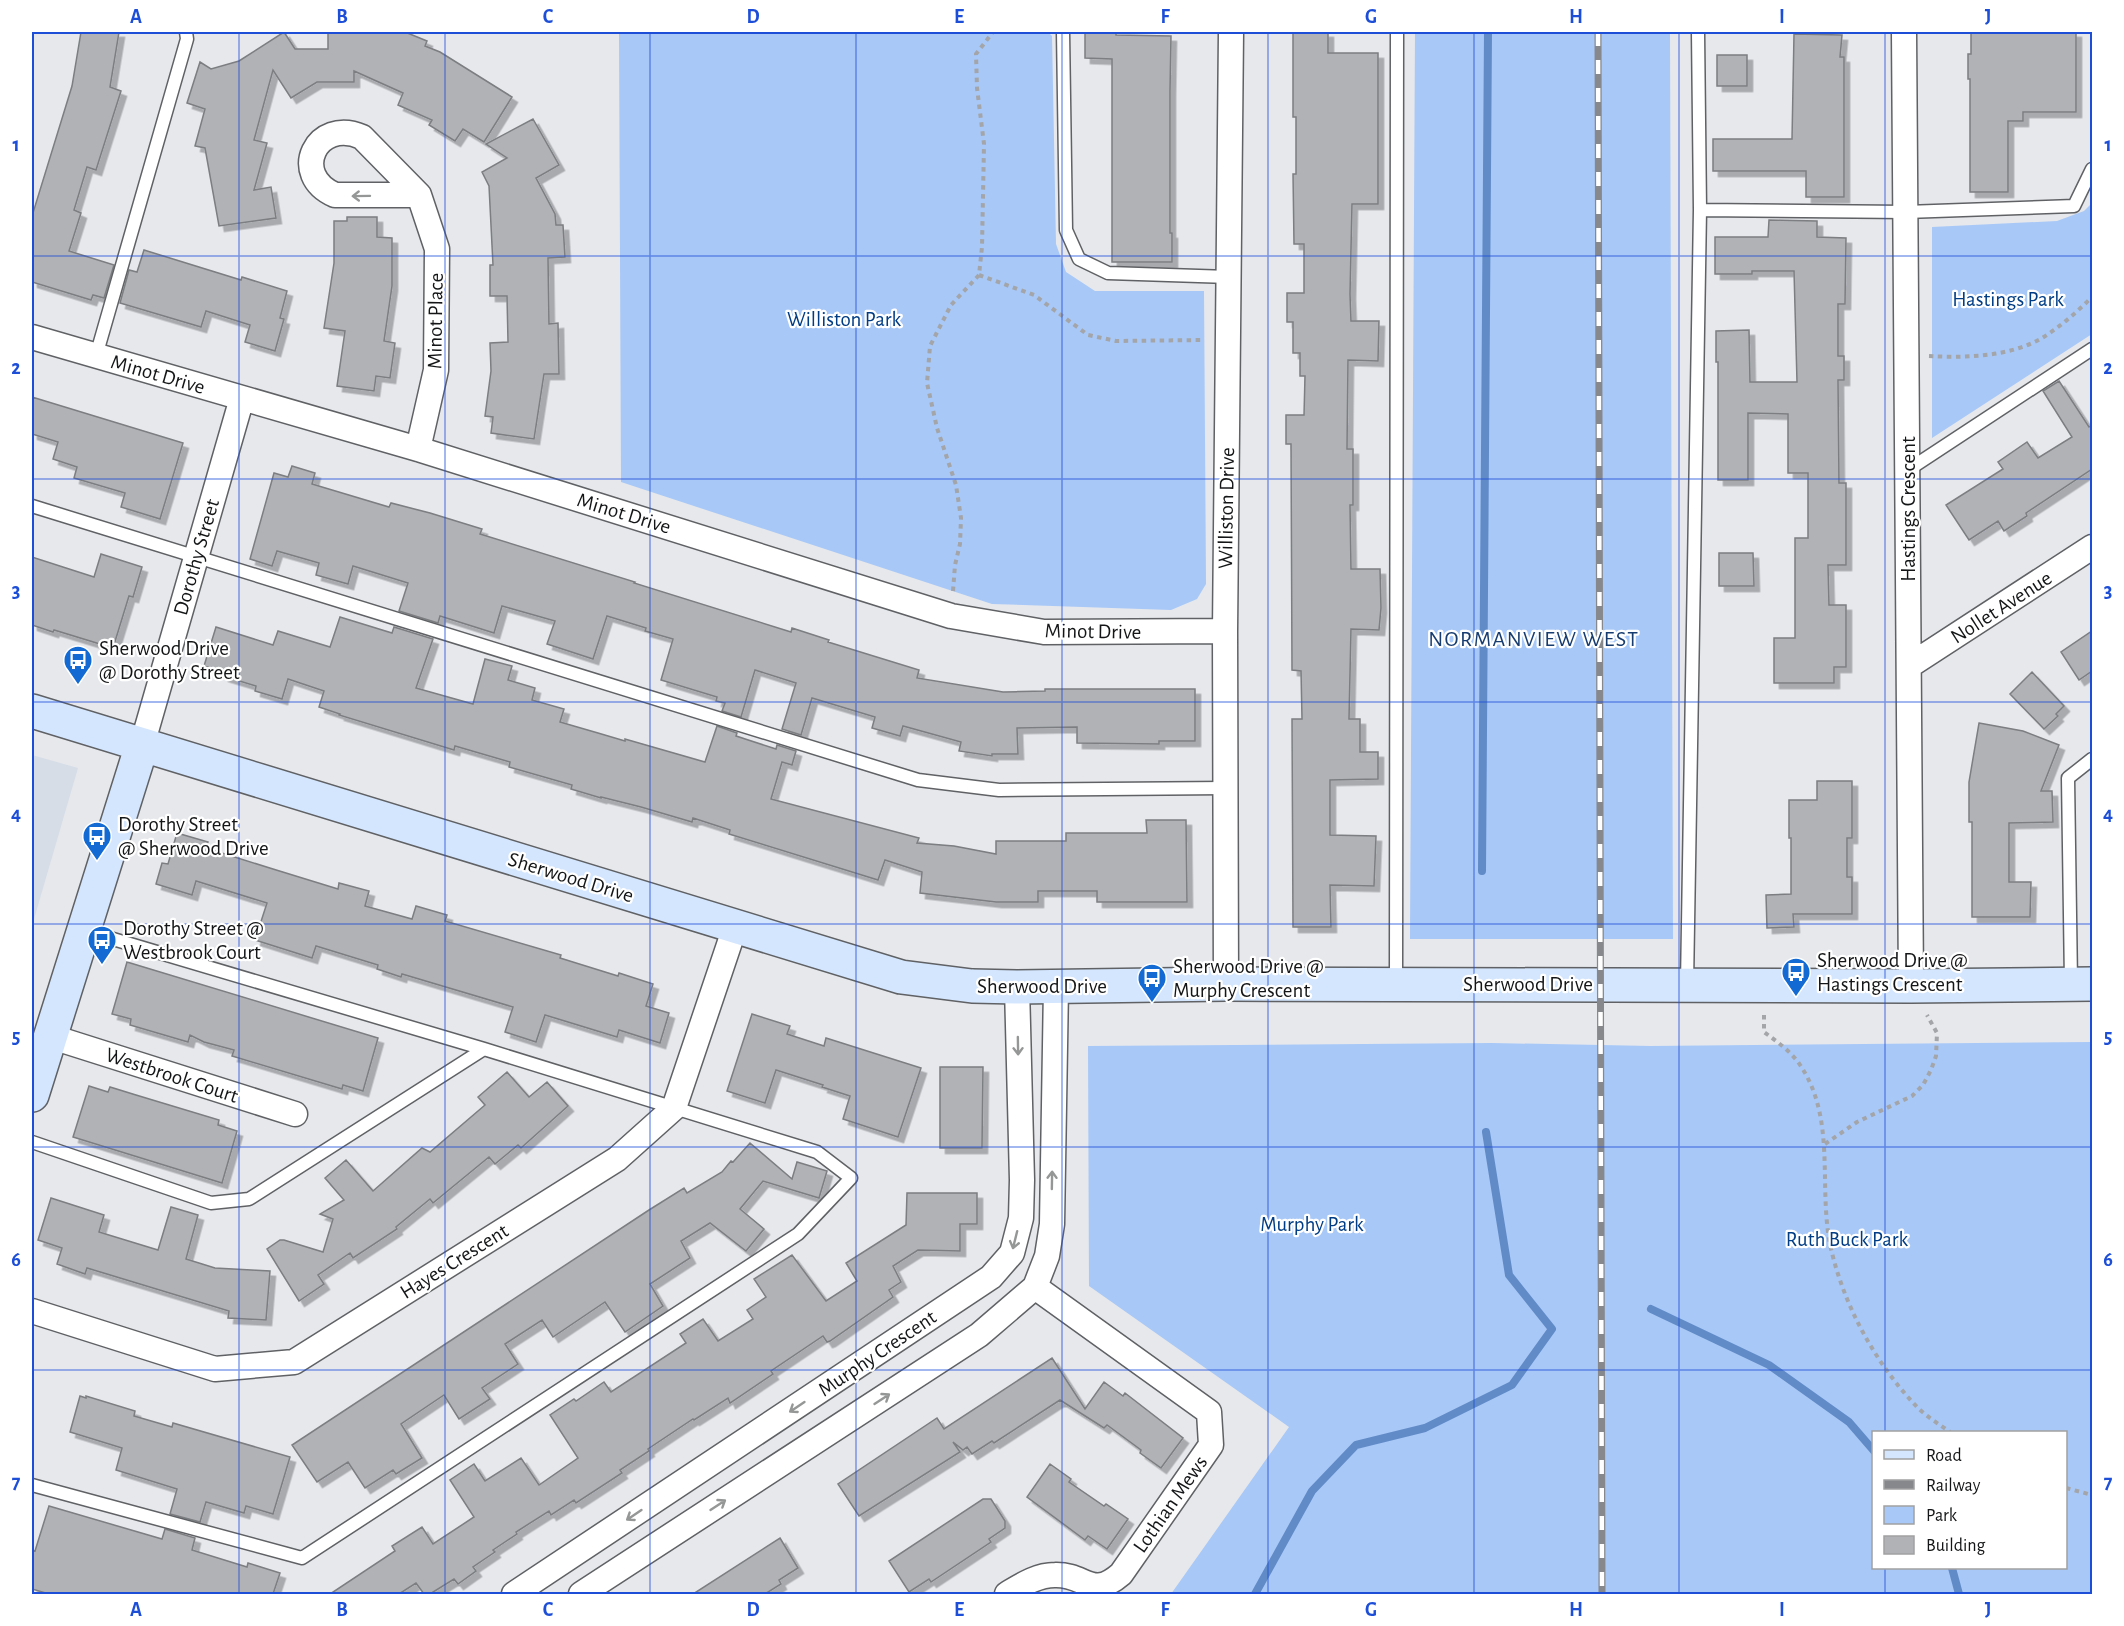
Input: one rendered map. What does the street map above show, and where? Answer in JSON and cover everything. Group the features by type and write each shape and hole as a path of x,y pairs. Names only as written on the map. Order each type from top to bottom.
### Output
{"street":[{"name":"Williston Drive","path":"1226,984 1225,631 1231,32"},
{"name":"Hastings Crescent","path":"1904,32 1911,986"},
{"name":"Minot Place","path":"418,449 436,370 437,260 437,249 419,195"},
{"name":"Minot Drive","path":"32,337 418,449 951,616 1044,632 1225,631"},
{"name":"Dorothy Street","path":"33,1085 142,745 242,398"},
{"name":"Nollet Avenue","path":"1909,666 2092,548"},
{"name":"Sherwood Drive","path":"32,711 901,977 972,986 1017,987 1226,984 1911,986 2082,984"},
{"path":"674,1108 735,927"},
{"name":"Murphy Crescent","path":"514,1594 991,1277 1012,1253 1020,1218 1022,1179 1017,987"},
{"name":"Murphy Crescent","path":"581,1594 979,1335 1035,1287 1047,1256 1052,1224 1056,987"},
{"name":"Westbrook Court","path":"49,1036 295,1114"},
{"name":"Hayes Crescent","path":"32,1311 215,1369 294,1362 617,1158 674,1108"},
{"name":"Lothian Mews","path":"1007,1594 1037,1578 1056,1575 1072,1577 1095,1587 1110,1584 1121,1574 1211,1445 1209,1412 1035,1287"}],"lane":[{"path":"96,356 187,39 186,32"},
{"path":"1064,32 1066,230 1079,259 1108,273 1229,277"},
{"path":"1396,985 1397,32"},
{"path":"1687,984 1700,210 1698,32"},
{"path":"1700,210 1906,212 2074,206 2092,169"},
{"path":"1908,470 2092,350"},
{"path":"32,507 918,780 999,790 1226,788"},
{"path":"2082,984 2068,778 2092,759"},
{"path":"32,1485 302,1558 798,1234 851,1178 816,1152 484,1049 84,930"},
{"path":"32,1142 211,1203 249,1199 484,1049"}],"path":[{"path":"951,616 961,518 956,485 937,428 927,383 930,346 951,305 979,275 982,246 984,144 977,88 976,54 993,32"},
{"path":"979,275 1034,295 1088,335 1116,341 1228,339"},
{"path":"1907,355 1965,358 2004,352 2040,339 2074,314 2092,297"},
{"path":"1765,985 1764,1032 1798,1062 1811,1086 1822,1118 1825,1144 1825,1202 1832,1251 1846,1300 1879,1359 1918,1408 1949,1431"},
{"path":"1825,1144 1857,1122 1912,1096 1923,1085 1936,1056 1937,1033 1911,986"},
{"path":"2067,1488 2092,1495"}],"shaded area":[{"path":"32,755 78,768 32,926"}],"green space":[{"name":"Williston Park","path":"619,32 1048,32 1052,36 1056,244 1066,272 1095,291 1204,291 1206,584 1197,599 1171,610 992,604 621,482"},
{"path":"1415,32 1670,32 1673,939 1410,939"},
{"name":"Hastings Park","path":"2092,203 2092,334 1932,438 1932,227 2057,221 2084,211"},
{"path":"2092,1042 2092,1594 1171,1594 1289,1427 1089,1286 1088,1046 1492,1043 1651,1046"}],"building":[{"path":"81,32 119,32 110,87 121,91 96,170 87,167 74,210 81,213 69,251 114,265 104,298 93,295 91,300 32,282 32,216 72,86"},
{"path":"284,32 295,49 328,49 328,32 405,32 427,41 425,46 440,52 512,97 484,142 463,129 455,141 429,125 432,120 398,105 403,93 354,71 354,82 317,82 291,98 273,70 254,140 267,143 254,190 271,187 276,218 219,226 205,148 195,146 205,109 187,103 200,62 211,69 239,61"},
{"path":"1085,32 1171,36 1170,233 1172,233 1172,262 1112,262 1112,59 1085,58"},
{"path":"1293,32 1328,32 1328,53 1378,53 1378,204 1352,204 1350,294 1351,321 1379,321 1378,361 1348,360 1347,449 1353,449 1353,505 1350,505 1351,569 1380,569 1381,608 1379,630 1351,629 1349,719 1360,719 1360,752 1378,752 1378,779 1330,780 1330,835 1376,836 1374,886 1330,885 1331,927 1293,927 1292,719 1302,719 1301,671 1292,670 1291,444 1286,444 1286,415 1304,415 1305,376 1300,376 1300,353 1293,353 1293,322 1287,322 1287,293 1304,293 1304,244 1294,244 1293,174 1296,174 1296,117 1293,117"},
{"path":"1971,32 2076,32 2076,112 2023,112 2023,121 2008,121 2008,192 1970,192 1968,54 1971,54"},
{"path":"1794,34 1842,35 1840,57 1844,57 1844,197 1806,197 1806,171 1713,171 1713,139 1792,139"},
{"path":"1717,55 1747,55 1747,86 1717,86"},
{"path":"533,119 559,165 536,178 555,214 556,225 563,225 565,257 548,258 549,324 558,323 559,374 544,374 534,439 491,433 493,417 485,416 491,371 490,343 508,342 507,296 490,296 490,265 493,265 489,186 482,172 507,158 486,144"},
{"path":"347,217 377,217 377,237 392,238 392,286 384,341 395,343 390,378 376,376 374,391 337,386 345,331 324,328 334,263 334,221 347,221"},
{"path":"1769,220 1817,221 1817,237 1846,238 1845,304 1838,304 1838,356 1844,356 1844,380 1838,380 1839,483 1846,483 1846,565 1828,565 1829,605 1846,605 1846,667 1834,667 1834,683 1774,683 1774,638 1795,638 1795,538 1808,538 1808,473 1788,473 1788,414 1748,413 1748,480 1718,480 1716,331 1749,330 1750,382 1797,382 1794,271 1715,274 1715,237 1768,237"},
{"path":"144,250 241,280 242,277 287,291 280,318 284,319 275,351 245,342 250,325 206,311 201,327 120,303 129,270 137,272"},
{"path":"2059,381 2089,427 2092,425 2092,469 2026,513 2027,516 2004,531 1998,521 1969,540 1946,505 2003,469 1998,462 2027,442 2038,458 2072,437 2043,391"},
{"path":"32,397 183,443 160,519 121,507 125,493 74,478 77,467 53,459 58,442 32,434"},
{"path":"292,466 315,473 312,484 389,507 391,503 430,513 482,529 480,534 634,583 791,632 792,628 829,640 828,642 919,670 917,678 1003,692 1045,691 1045,689 1195,689 1195,741 1159,741 1159,744 1077,743 1077,727 1017,728 1018,754 992,754 992,756 959,751 961,742 903,726 900,736 872,728 875,717 812,698 801,735 782,729 796,683 755,670 741,717 722,711 725,703 716,701 717,697 661,680 673,639 645,631 646,628 607,616 593,659 547,644 555,621 502,606 494,633 440,616 438,623 399,611 408,583 353,566 348,584 316,575 319,563 277,551 272,566 250,559 274,473 288,477"},
{"path":"1719,553 1753,553 1754,586 1719,586"},
{"path":"101,554 142,567 133,597 129,596 113,648 32,625 32,557 94,577"},
{"path":"340,617 392,633 394,627 433,639 416,688 473,704 485,659 512,666 508,680 535,688 532,700 564,709 560,722 705,762 717,726 737,733 736,736 776,749 777,745 796,751 792,765 782,762 771,799 919,838 917,843 954,846 996,854 996,841 1066,841 1066,833 1147,833 1146,820 1186,820 1187,902 1097,902 1097,891 1038,891 1038,902 996,902 920,893 922,872 885,860 878,880 729,834 730,830 693,818 692,822 601,798 571,789 572,785 509,767 510,762 455,746 454,750 339,715 319,707 324,691 288,679 282,699 255,691 256,686 223,676 224,672 204,666 216,627 273,645 278,631 330,647"},
{"path":"2092,631 2092,671 2079,680 2061,652"},
{"path":"2032,672 2064,706 2056,714 2058,716 2044,729 2010,694"},
{"path":"1979,723 2023,731 2059,745 2041,791 2052,791 2053,822 2009,823 2009,882 2031,882 2030,917 1972,917 1972,822 1969,822 1969,782"},
{"path":"1817,781 1852,781 1852,838 1847,838 1847,877 1852,877 1852,914 1793,914 1794,927 1767,928 1766,895 1791,894 1789,800 1817,800"},
{"path":"177,833 208,842 206,848 338,889 339,883 369,891 365,906 412,919 416,906 447,915 445,921 561,955 560,958 618,976 619,973 653,984 646,1006 669,1013 660,1043 619,1030 617,1037 545,1015 536,1042 505,1032 513,1007 402,974 401,977 377,969 378,965 316,946 312,958 255,940 267,903 196,881 192,895 156,884 162,863 168,864"},
{"path":"127,962 378,1038 363,1091 343,1085 342,1089 232,1056 234,1050 204,1042 190,1035 188,1042 130,1025 131,1019 112,1014"},
{"path":"752,1014 790,1026 787,1034 824,1046 826,1038 921,1068 898,1137 843,1119 850,1096 776,1070 765,1103 727,1091"},
{"path":"940,1067 983,1067 982,1148 940,1148"},
{"path":"507,1072 529,1097 547,1082 568,1106 521,1148 518,1145 495,1164 489,1157 433,1203 430,1199 396,1227 397,1229 353,1258 350,1253 318,1275 324,1284 299,1301 267,1249 280,1240 284,1240 323,1252 333,1219 320,1214 344,1200 325,1178 346,1160 373,1191 422,1148 430,1152 485,1105 478,1097"},
{"path":"89,1086 108,1092 110,1087 219,1120 218,1125 237,1131 222,1183 73,1137"},
{"path":"750,1143 792,1179 797,1162 827,1171 819,1198 763,1181 740,1209 764,1229 746,1251 710,1223 681,1241 690,1258 650,1284 663,1306 625,1332 605,1302 553,1337 542,1320 505,1344 518,1364 482,1388 490,1399 459,1419 444,1395 401,1424 422,1458 396,1474 393,1470 365,1488 348,1462 317,1482 292,1445 649,1210 684,1188 687,1193 722,1172"},
{"path":"907,1193 977,1193 977,1224 960,1224 960,1251 918,1250 893,1266 901,1282 889,1290 893,1297 830,1341 827,1342 823,1336 771,1371 773,1374 730,1403 728,1398 693,1419 620,1470 622,1473 576,1503 574,1500 551,1515 549,1511 516,1532 517,1534 493,1550 495,1552 473,1567 476,1571 458,1584 454,1579 430,1594 424,1594 416,1583 399,1594 330,1594 395,1551 392,1546 422,1527 433,1544 474,1517 450,1480 474,1464 485,1481 521,1458 539,1485 578,1458 550,1415 604,1382 611,1392 686,1343 680,1334 703,1319 718,1341 753,1319 747,1310 766,1297 754,1279 792,1255 826,1301 857,1281 846,1263 906,1225"},
{"path":"51,1198 104,1215 99,1232 158,1250 171,1207 198,1215 186,1259 215,1268 270,1271 266,1320 228,1318 229,1311 87,1268 85,1274 57,1264 62,1248 38,1240"},
{"path":"1052,1358 1085,1409 1104,1382 1123,1396 1125,1393 1183,1438 1161,1468 1107,1425 1104,1428 1060,1400 994,1443 992,1441 972,1454 967,1447 963,1450 953,1442 960,1452 859,1516 838,1484 937,1418 944,1429"},
{"path":"80,1396 135,1411 134,1416 172,1427 173,1423 290,1457 273,1514 246,1506 244,1513 206,1502 200,1522 170,1514 177,1489 116,1470 122,1448 70,1432"},
{"path":"1050,1464 1071,1479 1069,1482 1128,1519 1107,1549 1088,1536 1085,1540 1027,1497"},
{"path":"983,1499 991,1499 1005,1521 1005,1528 989,1539 991,1542 931,1582 929,1579 909,1592 889,1561"},
{"path":"49,1506 162,1539 165,1529 195,1538 192,1550 247,1567 248,1563 280,1573 273,1594 49,1594 32,1589 32,1550 35,1551"},
{"path":"780,1538 798,1568 779,1580 781,1584 765,1594 693,1594"}],"waterway":[{"path":"1482,871 1488,32"},
{"path":"1255,1594 1312,1491 1356,1445 1425,1428 1512,1385 1552,1329 1509,1275 1486,1132"},
{"path":"1651,1309 1769,1365 1849,1422 1872,1449"},
{"path":"1952,1569 1959,1594"}],"railway":[{"path":"1598,32 1602,1594"}],"place":[{"name":"Sherwood Drive @ Dorothy Street","path":"78,686"},
{"name":"Dorothy Street @ Sherwood Drive","path":"97,862"},
{"name":"Dorothy Street @ Westbrook Court","path":"102,966"},
{"name":"Sherwood Drive @ Hastings Crescent","path":"1796,998"},
{"name":"Sherwood Drive @ Murphy Crescent","path":"1152,1004"}],"district":[{"name":"NORMANVIEW WEST","path":"1534,638"}],"park label":[{"name":"Murphy Park","path":"1312,1224"},
{"name":"Ruth Buck Park","path":"1847,1239"}]}
